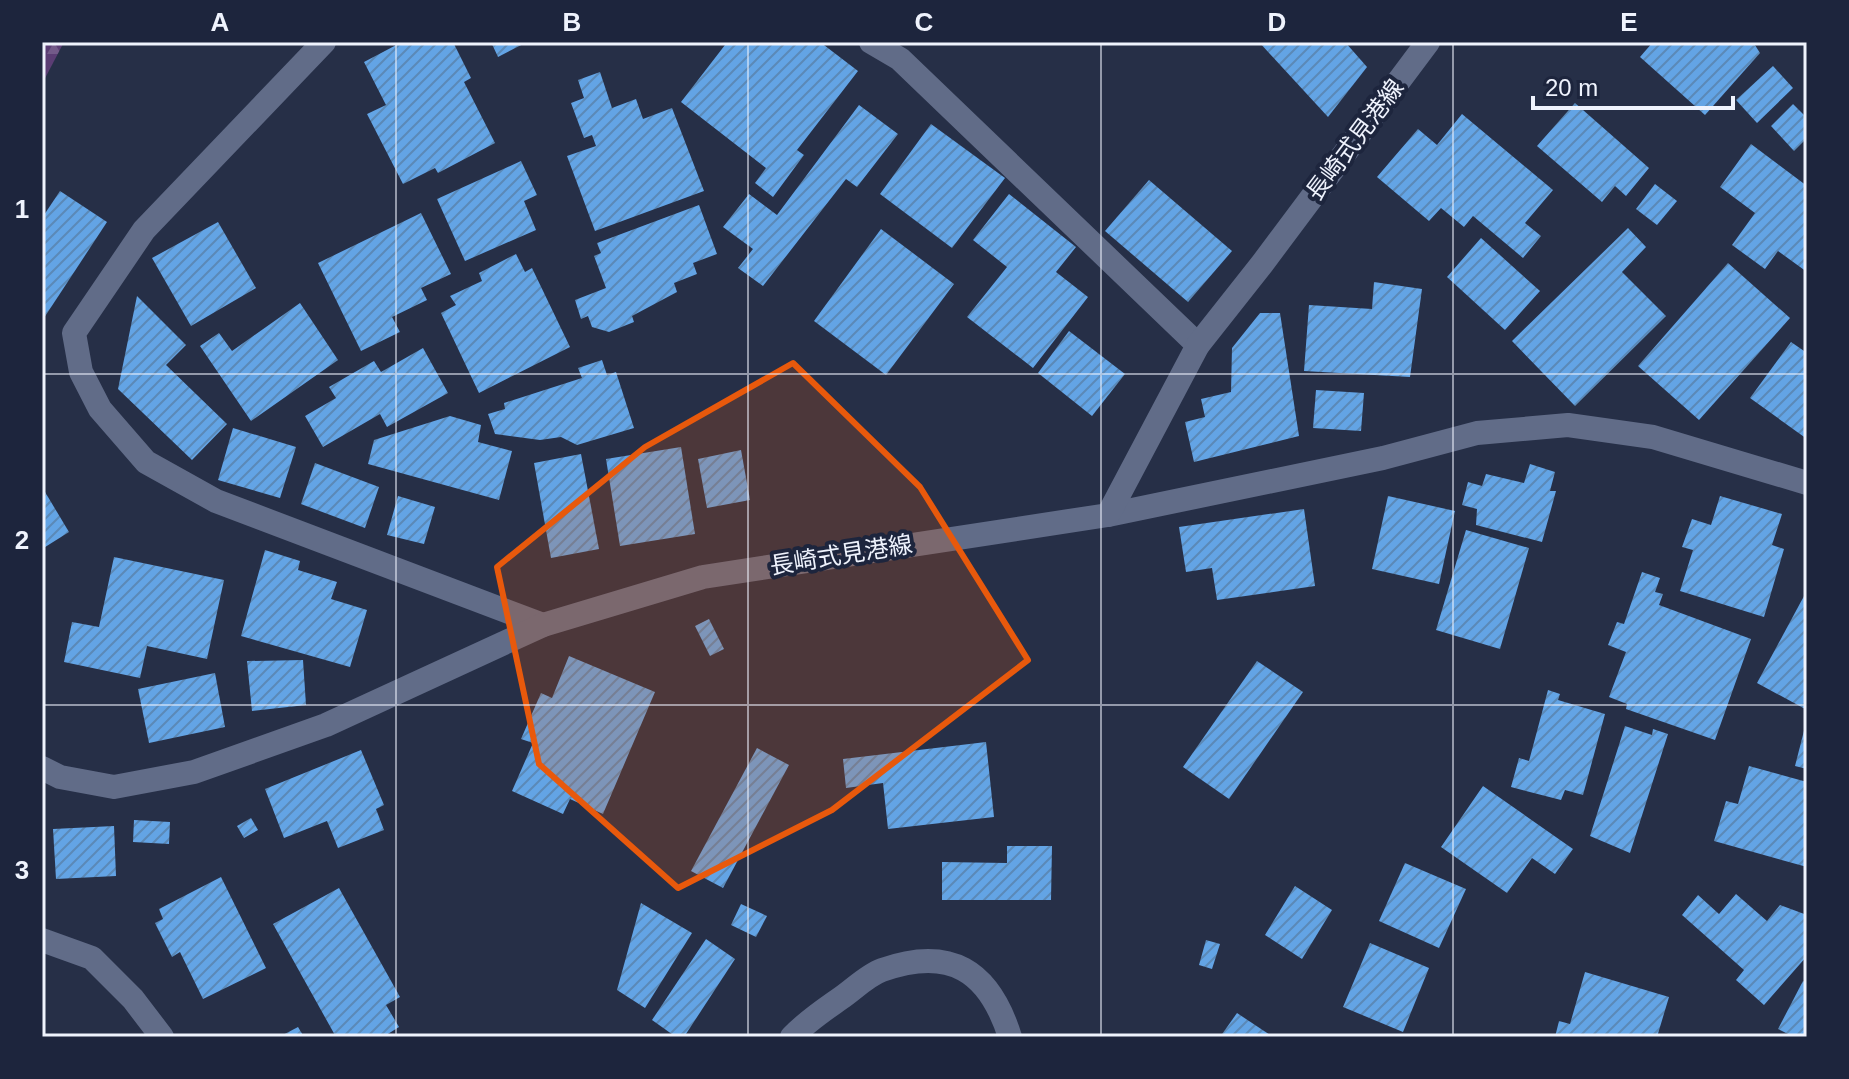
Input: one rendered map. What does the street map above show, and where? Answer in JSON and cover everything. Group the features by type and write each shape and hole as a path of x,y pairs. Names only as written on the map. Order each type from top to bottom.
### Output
{"main road":[{"path":"324,42 144,230 74,333 81,372 110,422 146,462 216,501 543,625"},
{"path":"871,42 900,59 1198,345"},
{"name":"長崎式見港線","path":"42,768 60,777 114,787 194,772 326,725 543,625 703,577 1108,515 1198,345 1428,42"},
{"path":"1108,515 1383,458 1477,433 1568,425 1653,437 1807,483"},
{"path":"42,940 92,958 133,999 162,1037"},
{"path":"792,1037 803,1025 880,971 931,959 966,969 993,995 1010,1037"}],"highlighted area":[{"path":"793,363 920,487 1028,660 832,810 678,888 539,764 497,567 645,447"}],"green space":[{"path":"42,42 64,42 42,84"}],"building":[{"path":"402,42 453,42 471,78 464,82 495,143 438,173 435,168 403,184 367,114 386,105 364,62"},
{"path":"491,42 527,42 498,57"},
{"path":"721,42 820,42 858,71 797,150 804,155 773,197 755,183 766,168 681,102 725,45"},
{"path":"1259,42 1345,42 1367,67 1328,117"},
{"path":"1653,42 1753,42 1760,53 1705,115 1640,57"},
{"path":"1773,66 1793,88 1757,123 1736,100"},
{"path":"600,72 612,108 636,99 643,119 672,108 704,191 595,231 567,156 596,146 592,135 584,138 571,103 584,98 578,80"},
{"path":"1575,103 1649,168 1626,196 1615,186 1602,202 1537,146"},
{"path":"1793,104 1807,118 1807,138 1794,151 1771,126"},
{"path":"859,105 898,134 857,187 846,179 763,286 738,268 753,249 723,227 749,194 777,215"},
{"path":"1462,114 1553,190 1525,223 1541,236 1523,258 1473,216 1464,227 1441,208 1429,221 1377,177 1418,129 1437,145"},
{"path":"931,124 1005,178 952,248 880,194"},
{"path":"1751,144 1807,186 1807,272 1778,251 1765,269 1732,245 1755,213 1720,187"},
{"path":"521,161 537,195 524,201 536,230 465,261 437,199"},
{"path":"1149,180 1232,251 1188,302 1105,231"},
{"path":"1655,184 1677,201 1657,225 1636,209"},
{"path":"60,191 107,222 42,321 42,218"},
{"path":"1009,194 1076,247 1056,272 1088,297 1033,368 967,317 1007,267 973,240"},
{"path":"699,205 717,254 693,263 697,274 674,283 677,292 632,316 634,322 609,332 592,327 588,316 581,319 575,300 606,288 594,256 601,253 597,243"},
{"path":"421,213 451,274 421,288 427,300 392,317 400,332 361,351 318,263"},
{"path":"218,222 256,288 191,326 152,258"},
{"path":"1628,228 1646,247 1622,272 1666,316 1575,406 1512,341"},
{"path":"881,229 954,284 886,375 814,321"},
{"path":"1481,238 1540,291 1505,330 1447,277"},
{"path":"516,254 525,272 532,268 570,347 479,393 441,313 456,305 450,296 482,281 479,273"},
{"path":"1728,263 1790,318 1699,420 1638,366"},
{"path":"1374,282 1422,289 1410,377 1304,371 1309,305 1372,309"},
{"path":"137,296 186,345 166,365 227,424 192,460 118,389"},
{"path":"300,303 338,360 251,421 200,346 219,333 232,351"},
{"path":"1260,313 1280,313 1299,436 1194,462 1185,422 1205,417 1201,399 1231,392 1232,348"},
{"path":"1069,331 1125,374 1092,416 1038,373"},
{"path":"1791,342 1807,353 1807,439 1750,398"},
{"path":"423,348 448,393 387,427 380,414 323,447 305,416 336,398 329,387 374,361 381,372"},
{"path":"602,360 607,375 616,372 634,428 577,445 561,437 540,440 495,434 488,414 505,409 504,403 582,378 578,368"},
{"path":"1316,390 1364,393 1361,431 1313,428"},
{"path":"450,416 481,425 478,442 512,451 499,500 368,464 374,440"},
{"path":"233,428 296,447 280,498 218,480"},
{"path":"681,447 695,534 620,546 606,459"},
{"path":"741,450 750,500 707,508 698,459"},
{"path":"581,454 599,549 551,558 534,463"},
{"path":"315,463 379,487 365,528 301,504"},
{"path":"1530,464 1555,472 1550,491 1556,491 1542,542 1476,525 1477,509 1462,505 1468,482 1482,486 1486,474 1524,483"},
{"path":"42,487 69,532 42,549"},
{"path":"398,496 435,507 424,544 387,535"},
{"path":"1388,496 1455,511 1439,584 1372,569"},
{"path":"1720,496 1782,514 1772,545 1784,549 1764,617 1680,591 1693,550 1682,547 1692,519 1711,525"},
{"path":"1304,509 1315,586 1217,600 1212,568 1186,572 1179,527"},
{"path":"1466,530 1529,548 1500,649 1436,630"},
{"path":"265,550 300,561 298,570 337,582 331,599 367,610 350,667 241,636"},
{"path":"114,557 224,580 207,659 147,646 140,678 64,662 72,622 99,627"},
{"path":"1642,572 1660,578 1655,592 1663,594 1659,605 1751,639 1715,740 1626,709 1627,704 1609,697 1626,652 1608,645 1617,622 1624,624"},
{"path":"1804,596 1807,597 1807,710 1757,683"},
{"path":"709,619 724,649 710,656 695,626"},
{"path":"569,656 655,692 603,814 570,799 563,814 512,791 533,743 521,739 541,693 552,698"},
{"path":"303,660 306,705 252,711 247,661"},
{"path":"1257,661 1303,692 1229,799 1183,767"},
{"path":"215,673 225,727 149,743 138,689"},
{"path":"1548,690 1560,694 1558,700 1605,714 1583,795 1565,790 1561,800 1511,787 1519,758 1529,761"},
{"path":"1807,723 1807,769 1795,766"},
{"path":"1625,726 1652,735 1653,729 1668,734 1630,853 1590,836"},
{"path":"986,742 994,817 888,829 883,783 846,788 843,759"},
{"path":"757,748 789,765 723,888 691,871"},
{"path":"361,750 384,805 376,809 384,830 338,848 327,821 284,838 265,789"},
{"path":"1749,766 1807,782 1807,867 1714,841 1726,801 1738,804"},
{"path":"1483,786 1573,849 1555,874 1532,858 1507,893 1441,847"},
{"path":"251,818 258,830 244,838 237,826"},
{"path":"134,820 170,822 169,844 133,842"},
{"path":"114,826 116,876 56,879 53,829"},
{"path":"1007,846 1052,846 1051,900 942,900 942,862 1007,863"},
{"path":"1405,863 1466,889 1439,948 1379,921"},
{"path":"221,877 266,968 203,999 180,952 172,957 155,923 163,919 159,909"},
{"path":"1295,886 1332,910 1302,959 1265,935"},
{"path":"339,888 400,997 386,1005 399,1027 383,1037 336,1037 273,924"},
{"path":"1736,894 1767,921 1780,905 1807,915 1807,956 1764,1005 1736,980 1744,970 1682,915 1698,895 1719,914"},
{"path":"641,903 692,933 645,1008 617,990"},
{"path":"741,904 767,916 756,937 731,925"},
{"path":"706,939 735,959 684,1037 676,1037 652,1020"},
{"path":"1206,940 1220,944 1212,969 1199,965"},
{"path":"1370,943 1429,968 1403,1032 1343,1007"},
{"path":"1585,972 1669,997 1657,1037 1555,1037 1559,1021 1570,1024"},
{"path":"1803,981 1807,983 1807,1037 1794,1037 1778,1029"},
{"path":"1237,1013 1273,1037 1220,1037"},
{"path":"298,1027 304,1037 279,1037"}]}
